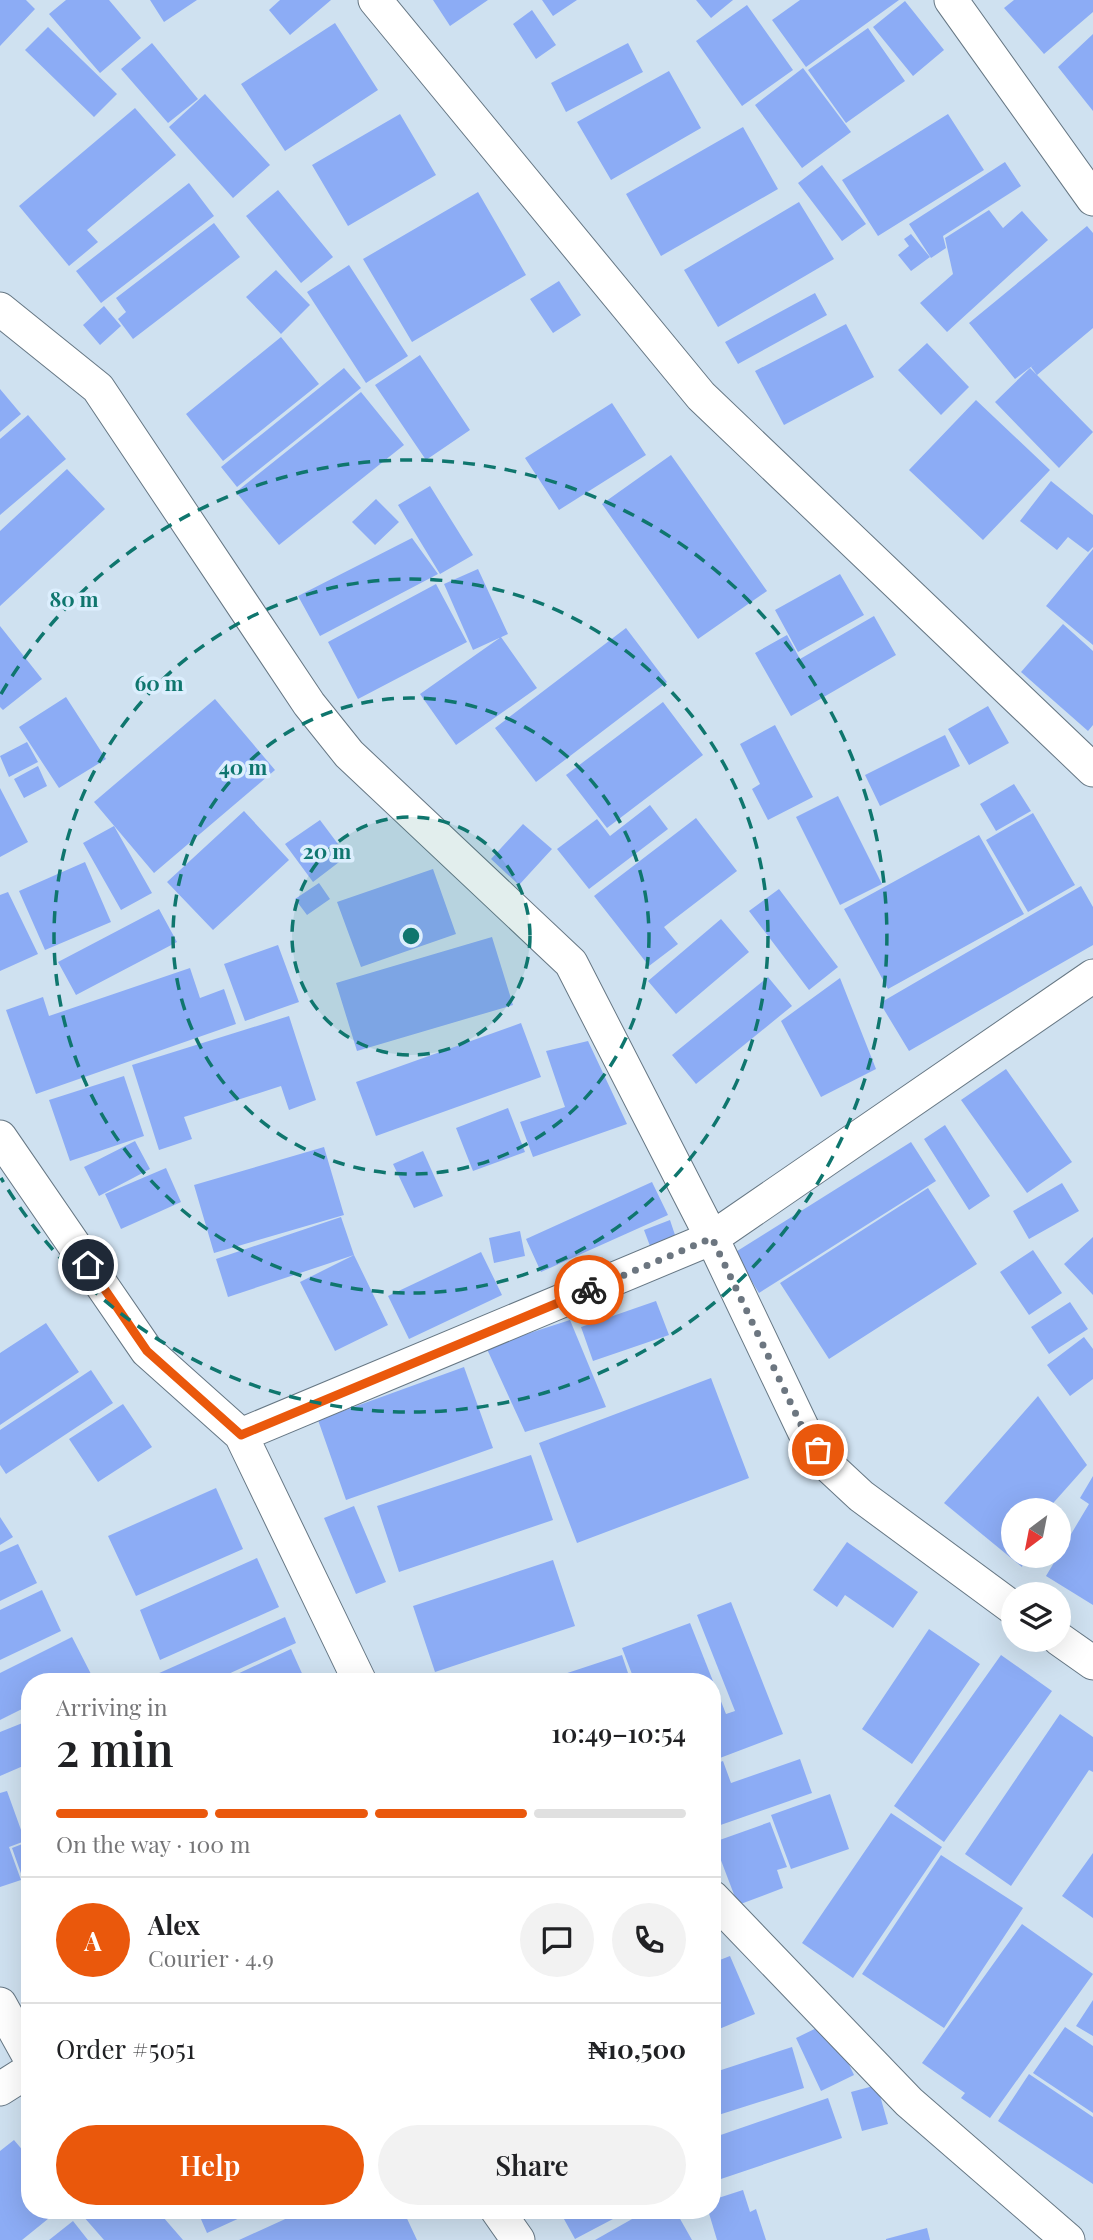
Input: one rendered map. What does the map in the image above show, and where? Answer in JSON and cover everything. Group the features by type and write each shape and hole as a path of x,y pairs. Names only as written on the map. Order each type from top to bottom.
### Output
{"street":[{"path":"376,0 701,396 1093,770"},
{"path":"951,0 1093,199"},
{"path":"0,309 98,388 309,704 349,754 570,963 712,1238 804,1431 832,1469 861,1496 1001,1599"},
{"path":"241,1435 712,1238 1093,976"},
{"path":"0,1137 147,1351 241,1435 356,1673"},
{"path":"1071,1647 1093,1662"},
{"path":"721,1906 909,2102 1068,2240"},
{"path":"0,2004 21,2042"},
{"path":"0,2089 21,2076"},
{"path":"503,2219 518,2240"}],"building":[{"path":"0,0 26,0 35,9 0,46"},
{"path":"66,0 109,0 141,38 100,73 49,14"},
{"path":"150,0 197,0 164,22"},
{"path":"280,0 331,0 290,35 269,10"},
{"path":"433,0 488,0 450,26"},
{"path":"542,0 577,0 553,16"},
{"path":"696,0 733,0 711,18"},
{"path":"800,0 899,0 806,67 772,20"},
{"path":"1014,0 1093,0 1093,12 1044,54 1004,8"},
{"path":"905,1 944,50 913,76 873,27"},
{"path":"747,5 793,70 742,106 696,41"},
{"path":"532,10 556,45 536,59 513,24"},
{"path":"335,23 378,90 285,151 241,84"},
{"path":"48,27 117,94 94,117 25,50"},
{"path":"868,28 905,81 846,123 808,70"},
{"path":"1093,34 1093,111 1058,67"},
{"path":"152,43 198,99 168,123 121,69"},
{"path":"628,43 643,72 566,112 551,83"},
{"path":"803,68 851,132 802,168 755,105"},
{"path":"669,71 701,128 611,180 577,122"},
{"path":"205,94 270,165 233,198 169,127"},
{"path":"135,108 176,155 87,230 98,242 69,266 19,206"},
{"path":"400,114 436,175 348,226 312,165"},
{"path":"948,114 984,170 878,236 842,180"},
{"path":"743,127 778,189 661,256 626,194"},
{"path":"1005,162 1021,186 943,236 946,248 931,258 909,224"},
{"path":"822,165 866,224 842,241 798,183"},
{"path":"189,183 214,216 101,303 76,271"},
{"path":"278,190 333,257 301,283 246,216"},
{"path":"478,192 526,275 412,342 363,259"},
{"path":"799,202 834,259 718,327 684,270"},
{"path":"989,210 1003,228 1022,211 1048,240 947,332 920,303 953,274 945,238"},
{"path":"214,223 240,257 133,339 118,319 126,312 116,298"},
{"path":"1087,226 1093,233 1093,328 1037,375 1031,367 1036,363 1015,379 969,323"},
{"path":"911,234 930,257 911,271 898,255 909,246 904,239"},
{"path":"349,265 408,356 366,383 307,292"},
{"path":"276,270 310,305 281,334 246,297"},
{"path":"559,281 581,315 553,333 530,299"},
{"path":"815,293 827,315 738,364 725,342"},
{"path":"104,306 121,326 100,345 83,325"},
{"path":"846,324 874,377 784,425 755,371"},
{"path":"281,337 319,384 223,461 186,414"},
{"path":"927,343 969,387 941,415 898,370"},
{"path":"420,355 470,430 426,460 375,385"},
{"path":"344,368 361,388 237,487 221,467"},
{"path":"1030,368 1093,432 1059,468 995,402"},
{"path":"0,389 21,414 0,432"},
{"path":"361,392 404,445 279,545 236,492"},
{"path":"976,400 1050,470 983,540 909,470"},
{"path":"612,403 646,455 559,510 525,458"},
{"path":"28,415 66,459 0,515 0,439"},
{"path":"671,455 767,591 698,639 602,504"},
{"path":"67,469 105,509 0,606 0,531"},
{"path":"1051,481 1093,515 1093,547 1088,552 1068,537 1057,550 1020,521"},
{"path":"430,486 473,555 440,574 398,505"},
{"path":"376,499 399,522 375,545 352,522"},
{"path":"412,538 438,574 320,636 298,596"},
{"path":"1093,549 1093,645 1046,606"},
{"path":"478,569 508,634 473,650 444,584"},
{"path":"840,574 864,615 798,652 775,610"},
{"path":"436,584 467,642 358,699 328,642"},
{"path":"874,616 896,655 791,716 755,653 787,635 800,659"},
{"path":"1063,624 1093,651 1093,725 1088,731 1021,672"},
{"path":"0,626 42,679 3,710 0,707"},
{"path":"626,628 667,682 536,782 495,728"},
{"path":"501,637 537,688 456,745 420,694"},
{"path":"66,697 106,759 59,788 19,727"},
{"path":"215,699 275,770 154,873 94,802"},
{"path":"663,702 703,755 607,828 566,775"},
{"path":"988,706 1009,743 969,765 948,729"},
{"path":"775,725 813,797 768,820 752,789 760,784 740,744"},
{"path":"945,735 960,766 880,806 865,775"},
{"path":"27,742 38,762 9,777 0,756"},
{"path":"38,766 47,786 24,798 14,779"},
{"path":"1014,784 1031,811 996,831 980,804"},
{"path":"0,788 28,842 0,857"},
{"path":"838,796 882,884 840,905 796,817"},
{"path":"650,805 668,829 589,889 557,849 597,819 610,836"},
{"path":"244,811 289,860 213,930 167,882"},
{"path":"1033,813 1075,885 1028,912 986,840"},
{"path":"696,818 737,871 664,927 678,944 649,966 594,896"},
{"path":"320,820 347,856 313,882 285,844"},
{"path":"523,824 552,849 519,885 491,859"},
{"path":"114,826 152,893 121,910 83,843"},
{"path":"979,835 1024,914 888,989 844,909"},
{"path":"85,862 111,922 45,950 19,891"},
{"path":"433,869 456,934 361,967 337,902"},
{"path":"319,883 330,899 307,915 295,899"},
{"path":"1081,886 1093,907 1093,945 909,1051 880,1003"},
{"path":"779,889 838,967 809,990 749,911"},
{"path":"8,892 38,954 0,971 0,895"},
{"path":"159,909 177,942 76,995 58,962"},
{"path":"721,919 749,952 676,1014 648,981"},
{"path":"492,937 513,1005 357,1051 336,983"},
{"path":"278,945 299,1002 245,1021 224,964"},
{"path":"190,968 200,998 224,989 236,1024 36,1094 6,1010 43,997 49,1016"},
{"path":"768,977 792,1006 696,1084 672,1055"},
{"path":"840,978 876,1069 821,1097 781,1021"},
{"path":"289,1016 316,1100 289,1110 281,1086 184,1117 192,1139 159,1150 132,1065"},
{"path":"521,1023 541,1077 376,1136 356,1082"},
{"path":"588,1041 627,1124 533,1157 520,1122 565,1107 546,1051"},
{"path":"1006,1069 1072,1162 1027,1193 961,1100"},
{"path":"124,1076 144,1136 70,1161 49,1100"},
{"path":"508,1108 525,1152 473,1171 456,1128"},
{"path":"945,1125 990,1196 969,1210 924,1139"},
{"path":"135,1141 150,1169 99,1196 84,1167"},
{"path":"911,1142 936,1181 759,1293 734,1253"},
{"path":"324,1147 344,1215 214,1253 194,1185"},
{"path":"423,1151 443,1196 414,1208 393,1164"},
{"path":"166,1168 181,1202 121,1229 105,1194"},
{"path":"652,1182 668,1215 541,1272 526,1239"},
{"path":"1062,1183 1079,1211 1029,1239 1013,1211"},
{"path":"928,1188 977,1264 829,1359 780,1283"},
{"path":"341,1217 354,1255 228,1297 216,1259"},
{"path":"670,1220 675,1235 650,1246 644,1230"},
{"path":"520,1231 525,1256 494,1263 489,1238"},
{"path":"1093,1237 1093,1295 1064,1264"},
{"path":"1033,1250 1062,1293 1029,1315 1000,1272"},
{"path":"481,1252 502,1295 409,1339 388,1296"},
{"path":"354,1255 388,1325 335,1351 300,1282"},
{"path":"656,1301 669,1335 593,1361 581,1327"},
{"path":"1070,1302 1088,1329 1049,1354 1031,1327"},
{"path":"570,1320 606,1407 525,1432 486,1347"},
{"path":"46,1323 79,1372 0,1425 0,1353"},
{"path":"1084,1337 1093,1349 1093,1379 1070,1396 1047,1365"},
{"path":"464,1367 493,1448 346,1500 318,1420"},
{"path":"91,1370 113,1403 6,1474 0,1465 0,1430"},
{"path":"711,1378 749,1478 577,1543 539,1443"},
{"path":"1038,1396 1087,1465 1058,1498 1001,1498 1001,1550 944,1503"},
{"path":"123,1404 152,1447 98,1482 69,1439"},
{"path":"531,1455 553,1520 399,1572 377,1506"},
{"path":"1093,1476 1093,1605 1071,1591 1071,1582 1056,1582 1046,1576 1051,1568 1071,1568 1071,1534 1089,1504 1080,1498"},
{"path":"216,1488 243,1549 136,1596 108,1536"},
{"path":"354,1506 386,1582 356,1594 324,1518"},
{"path":"0,1517 13,1537 0,1545"},
{"path":"847,1542 918,1592 893,1628 845,1595 837,1607 813,1590"},
{"path":"18,1544 37,1583 0,1601 0,1552"},
{"path":"257,1558 279,1607 160,1660 140,1610"},
{"path":"553,1560 575,1626 435,1672 413,1606"},
{"path":"42,1590 61,1631 0,1660 0,1610"},
{"path":"731,1602 783,1734 721,1758 721,1701 726,1714 735,1711 697,1615"},
{"path":"285,1617 296,1643 231,1673 159,1673"},
{"path":"690,1623 710,1673 632,1673 622,1648"},
{"path":"929,1629 980,1664 912,1764 862,1729"},
{"path":"72,1637 90,1673 21,1673 21,1710 0,1720 0,1673"},
{"path":"291,1649 302,1673 239,1673"},
{"path":"622,1655 628,1673 567,1673"},
{"path":"1001,1655 1052,1691 944,1842 894,1806"},
{"path":"1060,1714 1093,1737 1093,1772 1089,1770 1011,1886 965,1854"},
{"path":"21,1724 21,1767 0,1776 0,1732"},
{"path":"800,1759 812,1793 721,1825 721,1762 723,1761 731,1783"},
{"path":"7,1791 21,1830 21,1842 9,1847 21,1880 0,1887 0,1793"},
{"path":"830,1794 849,1849 791,1869 771,1815"},
{"path":"891,1813 942,1847 853,1978 802,1943"},
{"path":"770,1822 787,1867 777,1870 783,1888 738,1905 721,1860 721,1840"},
{"path":"21,1844 21,1873 12,1848"},
{"path":"1093,1853 1093,1918 1062,1896"},
{"path":"941,1855 1023,1908 944,2028 862,1974"},
{"path":"1022,1924 1093,1974 990,2118 961,2098 965,2093 922,2063"},
{"path":"730,1956 755,2014 721,2028 721,1960"},
{"path":"1093,2000 1093,2036 1076,2026"},
{"path":"829,2022 854,2075 821,2091 796,2038"},
{"path":"1065,2027 1093,2046 1093,2113 1033,2073"},
{"path":"792,2047 804,2088 721,2114 721,2070"},
{"path":"1029,2074 1093,2117 1093,2184 998,2121"},
{"path":"877,2085 888,2124 862,2131 851,2092"},
{"path":"828,2098 842,2138 721,2179 721,2135"},
{"path":"14,2140 21,2148 21,2219 48,2219 22,2240 0,2240 0,2151"},
{"path":"743,2190 750,2212 756,2209 766,2240 717,2240 711,2219 721,2219 721,2197"},
{"path":"86,2219 165,2219 183,2240 104,2240"},
{"path":"201,2219 237,2219 207,2233"},
{"path":"285,2219 407,2219 417,2240 239,2240"},
{"path":"564,2219 613,2219 575,2239"},
{"path":"632,2219 680,2219 692,2240 595,2240"},
{"path":"73,2221 88,2240 49,2240"},
{"path":"927,2228 930,2240 886,2240 886,2239"}],"way so far":[{"path":"589,1290 712,1238 804,1431 818,1450"}],"route":[{"path":"88,1265 147,1351 241,1435 589,1290"}]}
